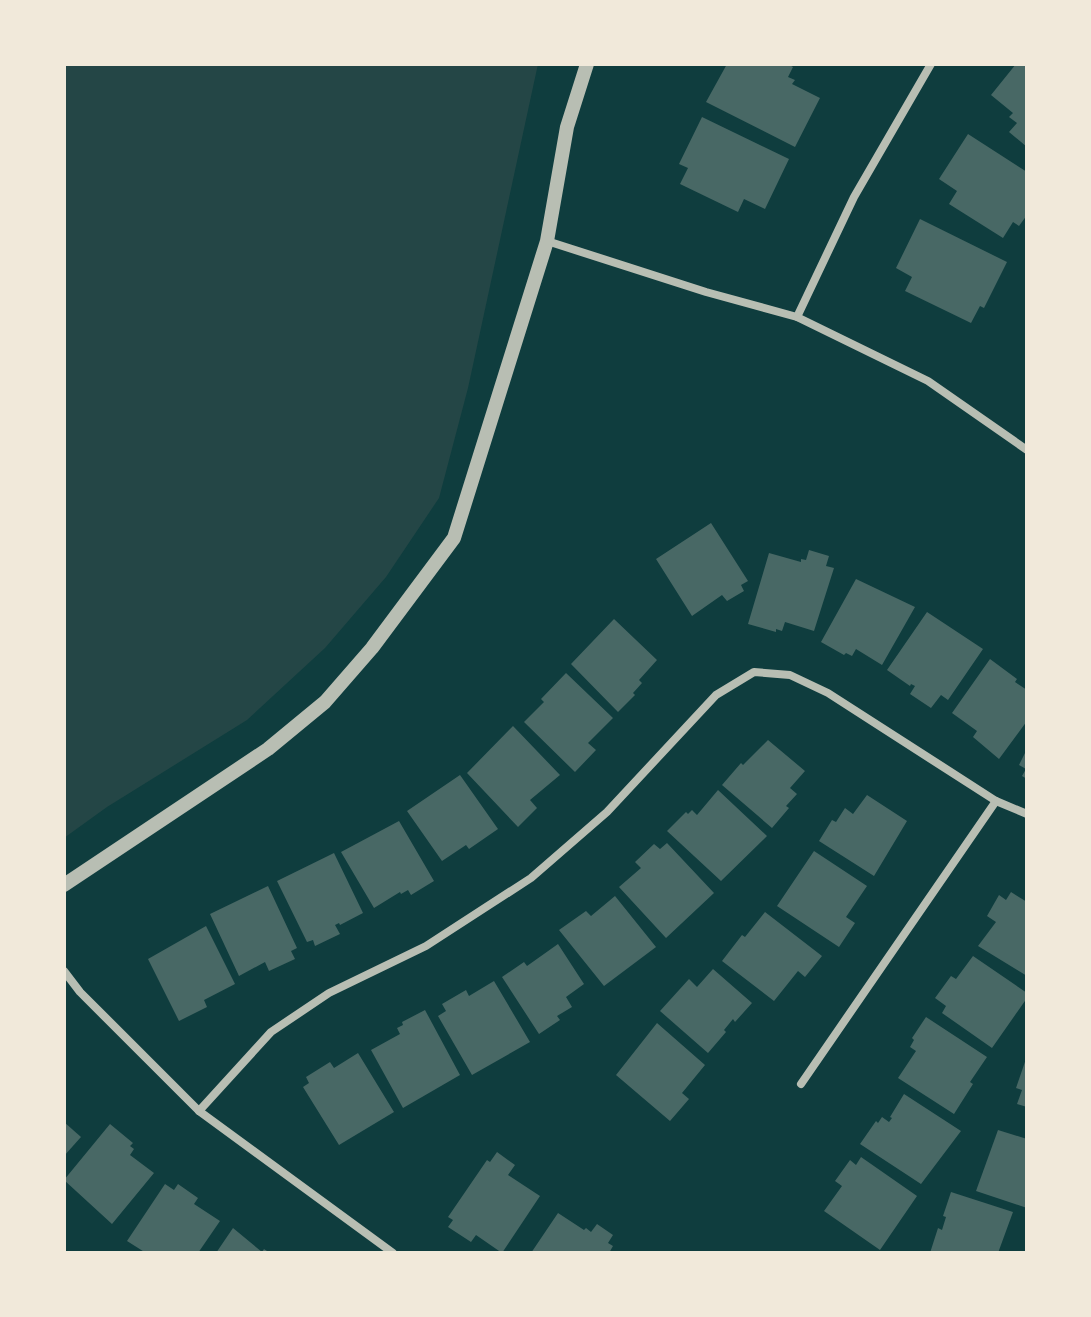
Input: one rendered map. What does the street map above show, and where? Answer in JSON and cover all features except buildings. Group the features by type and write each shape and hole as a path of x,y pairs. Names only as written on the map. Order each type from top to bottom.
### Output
{"street":[{"path":"64,885 268,749 325,702 372,648 454,538 547,241 567,127 587,64"},
{"path":"797,317 854,197 931,64"},
{"path":"547,241 706,292 797,317 928,381 1027,450"},
{"path":"199,1111 271,1032 329,993 426,946 531,878 607,812 716,695 754,672 790,675 828,693 996,801 1027,814"},
{"path":"801,1084 996,801"},
{"path":"64,971 80,992 199,1111 393,1253"}],"shaded area":[{"path":"64,64 538,64 468,388 439,498 386,577 325,648 247,720 107,807 64,838"}]}
